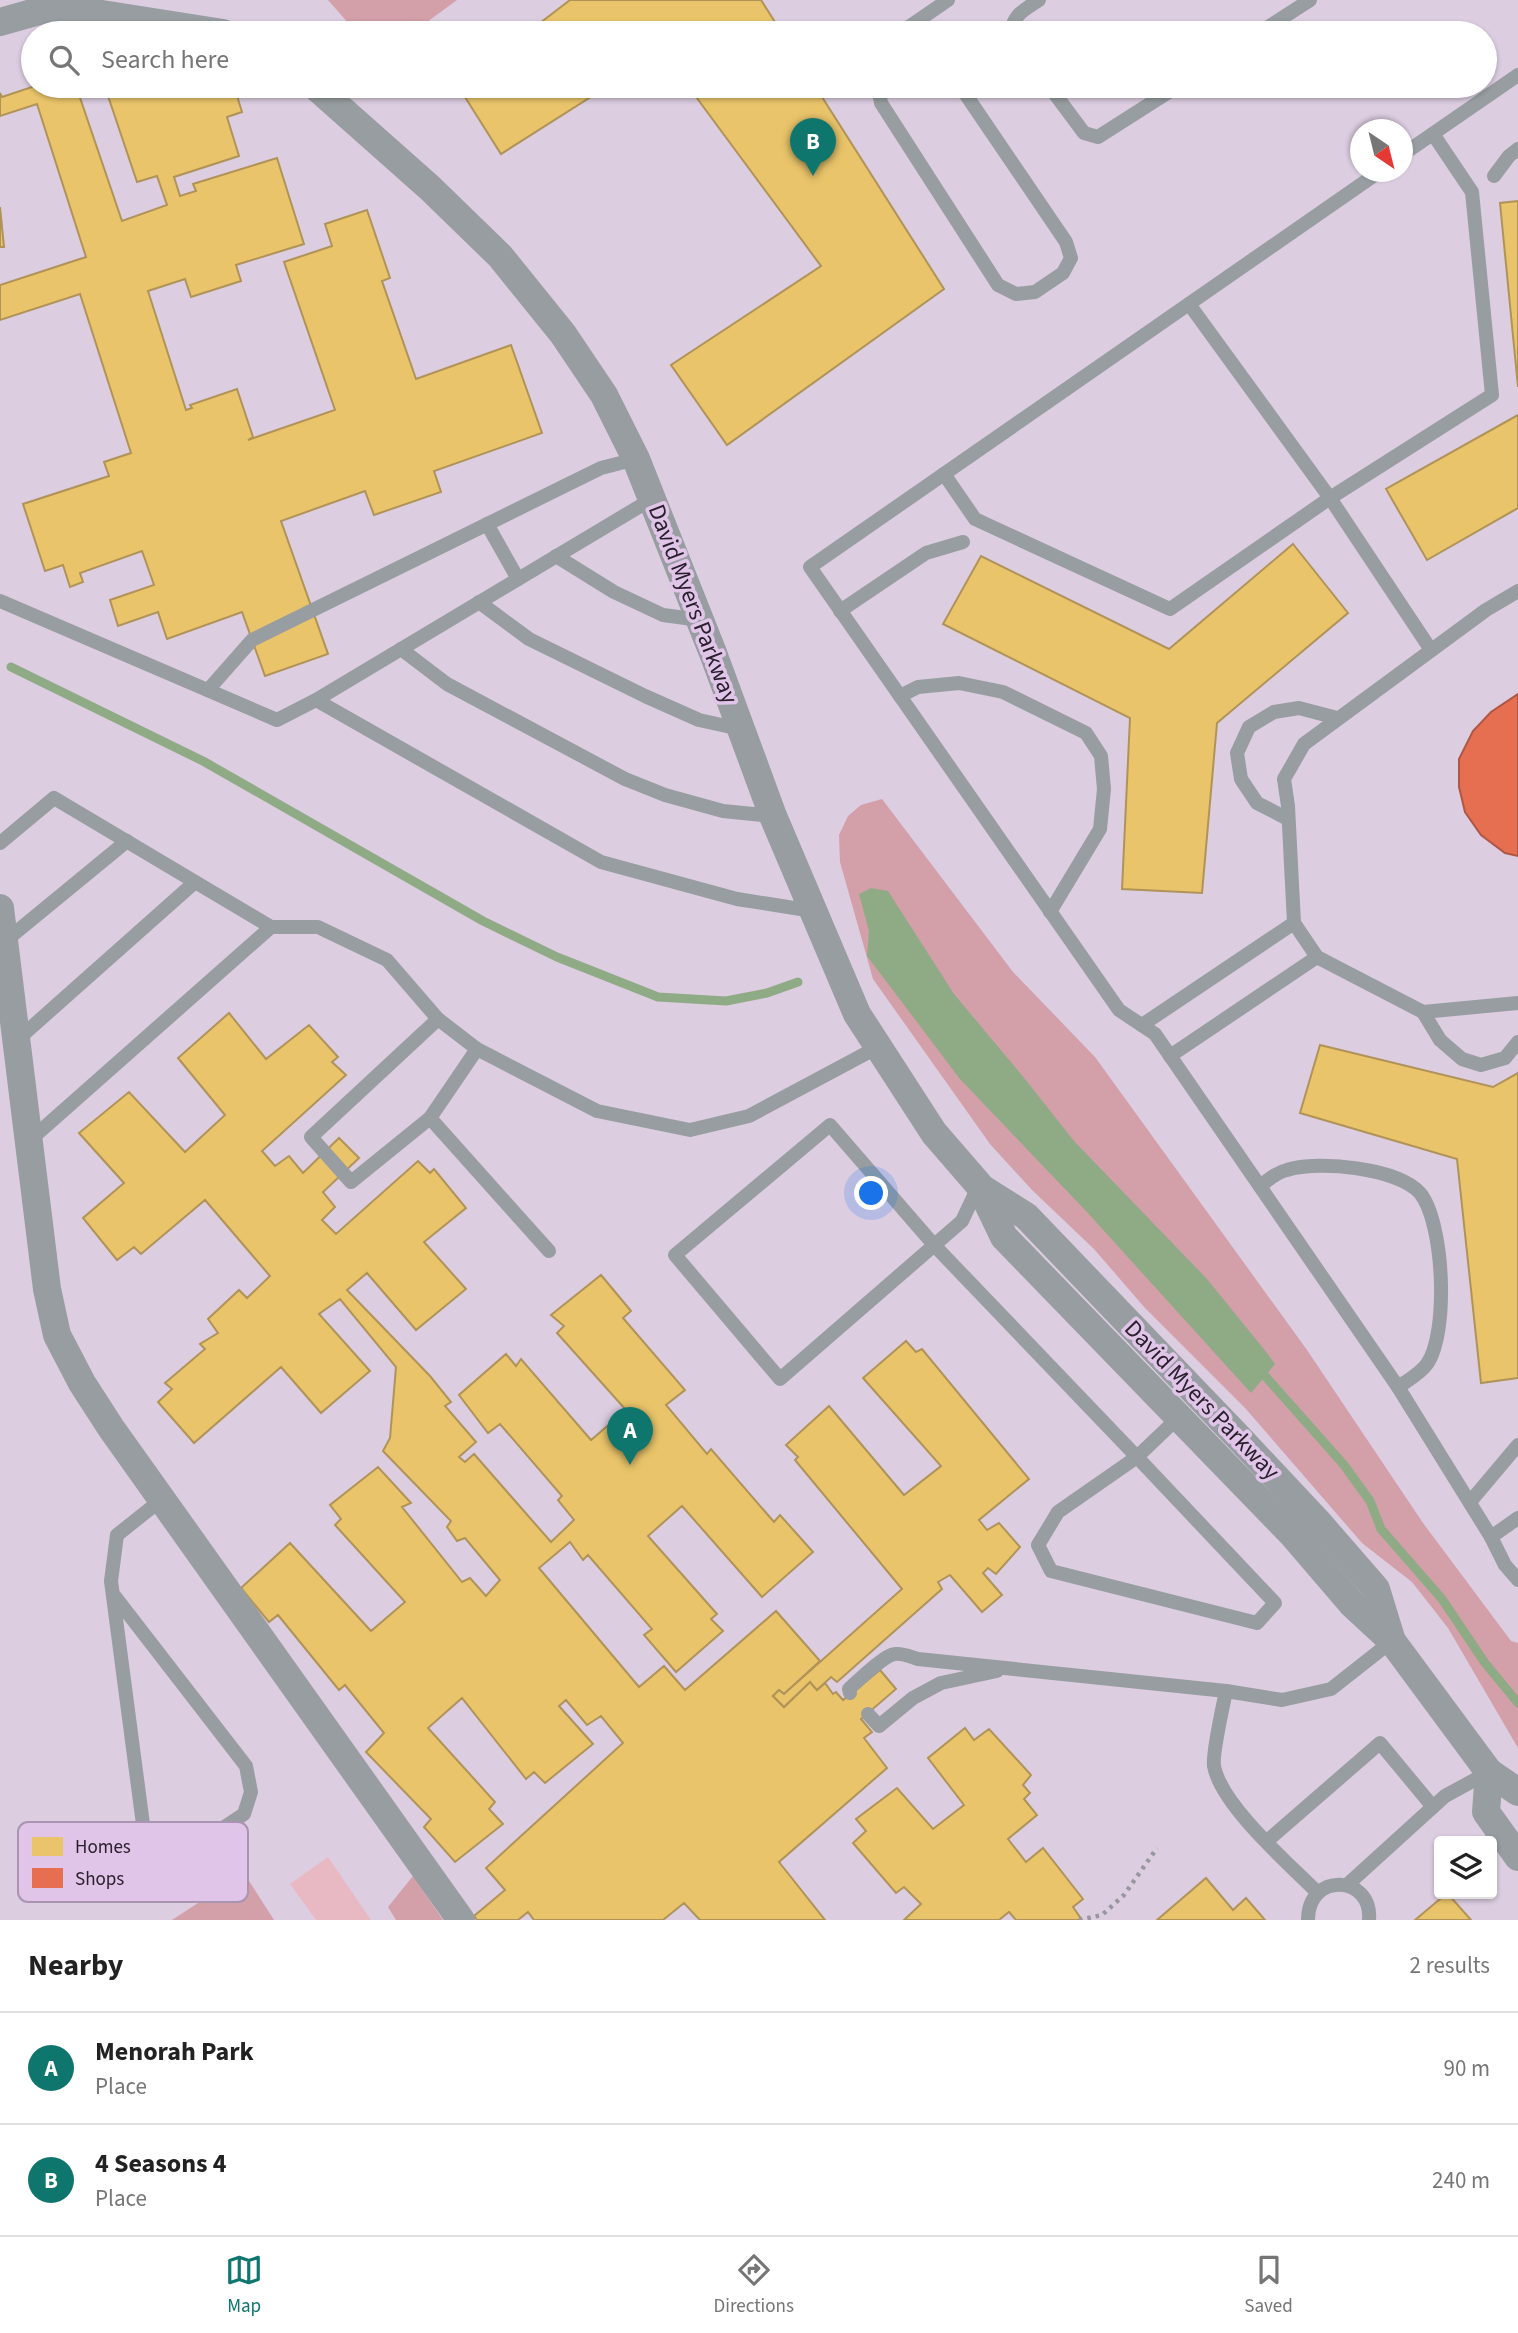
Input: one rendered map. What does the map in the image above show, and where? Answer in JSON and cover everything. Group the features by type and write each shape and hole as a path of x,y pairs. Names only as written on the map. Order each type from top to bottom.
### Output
{"street":[{"path":"0,22 47,9 147,21"},
{"name":"David Myers Parkway","path":"329,98 430,188 500,256 563,334 604,396 636,459 700,620 772,816 857,1014 934,1133 978,1185 1004,1237 1292,1534 1352,1604 1392,1641 1489,1772 1518,1792"},
{"path":"0,908 47,1289 57,1335 82,1383 161,1500 461,1920"},
{"name":"David Myers Parkway","path":"978,1185 1026,1216 1317,1521 1376,1589 1392,1641"},
{"path":"1489,1772 1486,1812 1518,1857"}],"lane":[{"path":"927,21 948,0"},
{"path":"1014,21 1016,16 1038,0"},
{"path":"1278,21 1310,0"},
{"path":"1497,90 1518,75"},
{"path":"880,98 998,285 1016,294 1035,292 1063,273 1071,258 1066,242 968,98"},
{"path":"1058,98 1084,133 1098,137 1159,98"},
{"path":"1413,148 1485,98"},
{"path":"944,474 975,519 1170,609 1330,498 1492,395 1472,192 1433,134"},
{"path":"1494,176 1518,149"},
{"path":"1365,182 810,567 1119,1010 1155,1034 1398,1387 1506,1565 1518,1580"},
{"path":"1189,304 1330,498 1431,650"},
{"path":"208,690 252,639 601,468 636,459"},
{"path":"0,601 277,720 316,700 652,499"},
{"path":"487,524 518,579"},
{"path":"840,611 926,553 963,542"},
{"path":"556,556 614,592 663,615 700,620"},
{"path":"1518,591 1486,610 1304,744 1284,779 1294,923 1317,957 1423,1012 1440,1040 1462,1059 1481,1065 1505,1058 1518,1042"},
{"path":"479,602 529,639 645,696 698,719 740,729"},
{"path":"401,649 447,684 625,779 665,795 723,811 772,816"},
{"path":"900,696 918,687 959,683 1003,692 1086,733 1101,756 1104,789 1100,829 1050,912"},
{"path":"316,700 601,862 737,899 813,911"},
{"path":"1288,819 1257,803 1241,779 1237,753 1249,727 1274,712 1299,708 1337,718"},
{"path":"0,843 54,798 271,927 318,927 387,960 439,1019 477,1049 597,1111 690,1130 749,1116 878,1047"},
{"path":"4,942 127,841"},
{"path":"16,1041 195,882"},
{"path":"1142,1025 1294,923"},
{"path":"29,1141 271,927"},
{"path":"1170,1056 1317,957"},
{"path":"1423,1012 1518,1003"},
{"path":"439,1019 311,1137 351,1182 430,1118 477,1049"},
{"path":"430,1118 548,1251"},
{"path":"978,1185 962,1221 934,1245 780,1379 675,1255 830,1125 934,1245 1137,1457 1275,1603 1257,1623 1051,1572 1038,1545 1058,1512 1137,1457 1200,1397"},
{"path":"1259,1186 1288,1169 1345,1168 1384,1172 1413,1186 1422,1196 1431,1211 1440,1259 1438,1333 1428,1363 1398,1387"},
{"path":"1469,1502 1518,1445"},
{"path":"143,1822 111,1581 117,1535 161,1500"},
{"path":"1491,1537 1518,1518"},
{"path":"113,1594 246,1766 251,1792 244,1814 232,1822"},
{"path":"850,1693 849,1689 864,1676 891,1654 899,1653 918,1659 1226,1691 1282,1700 1331,1689 1392,1641"},
{"path":"868,1714 879,1726 913,1698 941,1683 1008,1668"},
{"path":"1226,1691 1214,1765 1227,1796 1317,1892"},
{"path":"1267,1841 1380,1743 1433,1807"},
{"path":"1347,1885 1445,1796 1489,1772"},
{"path":"1308,1920 1311,1901 1317,1892 1336,1884 1347,1885 1364,1897 1369,1906 1369,1920"}],"path":[{"path":"1079,1920 1102,1915 1124,1895 1157,1848"}],"shaded area":[{"path":"328,0 457,0 428,21 346,21"},
{"path":"882,799 1013,972 1095,1057 1307,1350 1423,1523 1511,1641 1518,1643 1518,1748 1448,1628 1412,1582 1362,1543 1246,1409 1145,1308 1094,1249 1032,1190 990,1144 873,979 840,862 839,835 848,816 861,805"},
{"path":"871,888 888,891 954,994 1074,1141 1207,1279 1267,1353 1275,1364 1251,1393 1086,1211 960,1079 867,956 869,931 859,894"},
{"path":"328,1857 371,1920 316,1920 290,1884"},
{"path":"413,1876 443,1920 396,1920 388,1907"},
{"path":"248,1879 274,1920 172,1920 200,1902 248,1902"}],"building: Homes":[{"path":"570,0 761,0 774,21 543,21"},
{"path":"21,91 21,98 80,98 122,221 167,205 157,176 137,182 109,98 238,98 242,112 227,117 239,156 174,177 180,196 196,191 193,184 277,158 304,244 236,265 241,281 191,297 185,279 148,291 186,410 192,408 190,405 237,389 253,437 248,440 335,410 284,262 332,246 325,224 367,210 390,278 382,281 416,379 511,345 542,433 434,471 441,492 374,515 365,491 281,521 328,654 265,676 242,612 167,639 158,612 118,626 110,600 154,585 142,551 80,573 83,582 70,587 63,565 45,571 23,504 109,476 104,462 131,453 80,294 0,320 0,285 86,257 37,104 0,116 0,93 2,97"},
{"path":"466,98 589,98 501,154"},
{"path":"697,98 823,98 944,289 727,445 671,365 821,266"},
{"path":"1518,201 1518,387 1500,203"},
{"path":"0,207 4,247 0,247"},
{"path":"1518,415 1518,508 1427,560 1386,489"},
{"path":"1293,544 1348,613 1217,723 1202,893 1122,889 1130,718 943,624 981,556 1169,649"},
{"path":"229,1013 266,1059 309,1025 338,1057 332,1062 346,1075 262,1151 275,1166 289,1156 303,1173 339,1138 359,1158 323,1192 335,1207 322,1220 336,1234 418,1161 430,1173 434,1169 466,1208 424,1242 466,1289 416,1330 367,1273 347,1290 430,1376 451,1402 445,1406 476,1442 459,1457 465,1462 474,1454 551,1542 574,1520 558,1500 562,1496 500,1424 488,1433 459,1395 506,1354 516,1366 521,1359 591,1440 626,1410 557,1333 564,1326 551,1315 601,1275 631,1311 623,1318 685,1390 666,1405 707,1454 711,1449 774,1522 780,1515 813,1552 762,1597 682,1506 648,1536 717,1614 711,1619 723,1631 676,1672 644,1635 652,1629 588,1555 583,1560 570,1542 539,1568 639,1687 664,1666 685,1690 776,1611 820,1661 784,1694 779,1690 773,1696 784,1707 810,1682 817,1690 825,1683 833,1694 836,1692 843,1700 880,1670 896,1689 861,1719 872,1732 864,1738 887,1768 779,1862 825,1920 700,1920 684,1903 663,1920 534,1920 528,1912 518,1920 477,1920 474,1916 505,1890 486,1868 623,1743 601,1716 587,1725 566,1700 559,1706 593,1744 545,1783 534,1772 526,1779 462,1698 428,1728 495,1802 489,1809 503,1824 455,1862 424,1827 431,1819 366,1752 384,1733 345,1685 339,1690 278,1615 269,1622 241,1588 290,1543 371,1631 405,1602 335,1525 341,1519 330,1505 378,1467 411,1503 402,1507 462,1582 470,1578 486,1596 500,1580 465,1538 457,1541 447,1527 451,1521 383,1451 390,1438 396,1367 340,1299 319,1314 370,1371 321,1413 281,1367 194,1443 158,1402 172,1389 165,1383 205,1349 200,1344 218,1333 208,1319 239,1290 247,1298 270,1276 205,1200 141,1254 134,1247 117,1260 83,1218 124,1183 79,1133 129,1092 185,1152 225,1115 178,1058"},
{"path":"1320,1045 1493,1087 1518,1073 1518,1378 1481,1383 1457,1159 1300,1113"},
{"path":"906,1341 916,1352 922,1349 1029,1479 979,1520 987,1530 999,1523 1020,1547 996,1574 988,1568 983,1573 1002,1595 982,1612 950,1575 938,1582 942,1589 837,1682 831,1677 817,1690 810,1682 784,1707 773,1696 779,1690 784,1694 902,1589 795,1460 798,1457 786,1445 829,1406 904,1495 941,1466 863,1378"},
{"path":"965,1728 974,1740 989,1729 1031,1775 1023,1785 1030,1793 1024,1799 1037,1815 1008,1839 1026,1862 1043,1848 1083,1899 1073,1907 1082,1920 1016,1920 1009,1912 999,1920 904,1920 921,1904 904,1887 896,1893 853,1843 866,1831 856,1819 897,1788 933,1829 964,1805 928,1758"},
{"path":"1206,1878 1233,1910 1246,1898 1265,1920 1157,1920"},
{"path":"1440,1899 1452,1899 1471,1920 1415,1920"}],"building: Shops":[{"path":"1518,694 1518,856 1505,853 1481,835 1465,812 1459,787 1459,759 1473,731 1491,712"}],"waterway":[{"path":"11,667 203,761 483,921 557,957 658,997 726,1001 767,993 798,982"},
{"path":"1258,1368 1344,1465 1370,1501 1381,1529 1442,1599 1485,1663 1518,1703"}],"place":[{"name":"4 Seasons 4","path":"813,176"},
{"name":"Menorah Park","path":"630,1465"}]}
